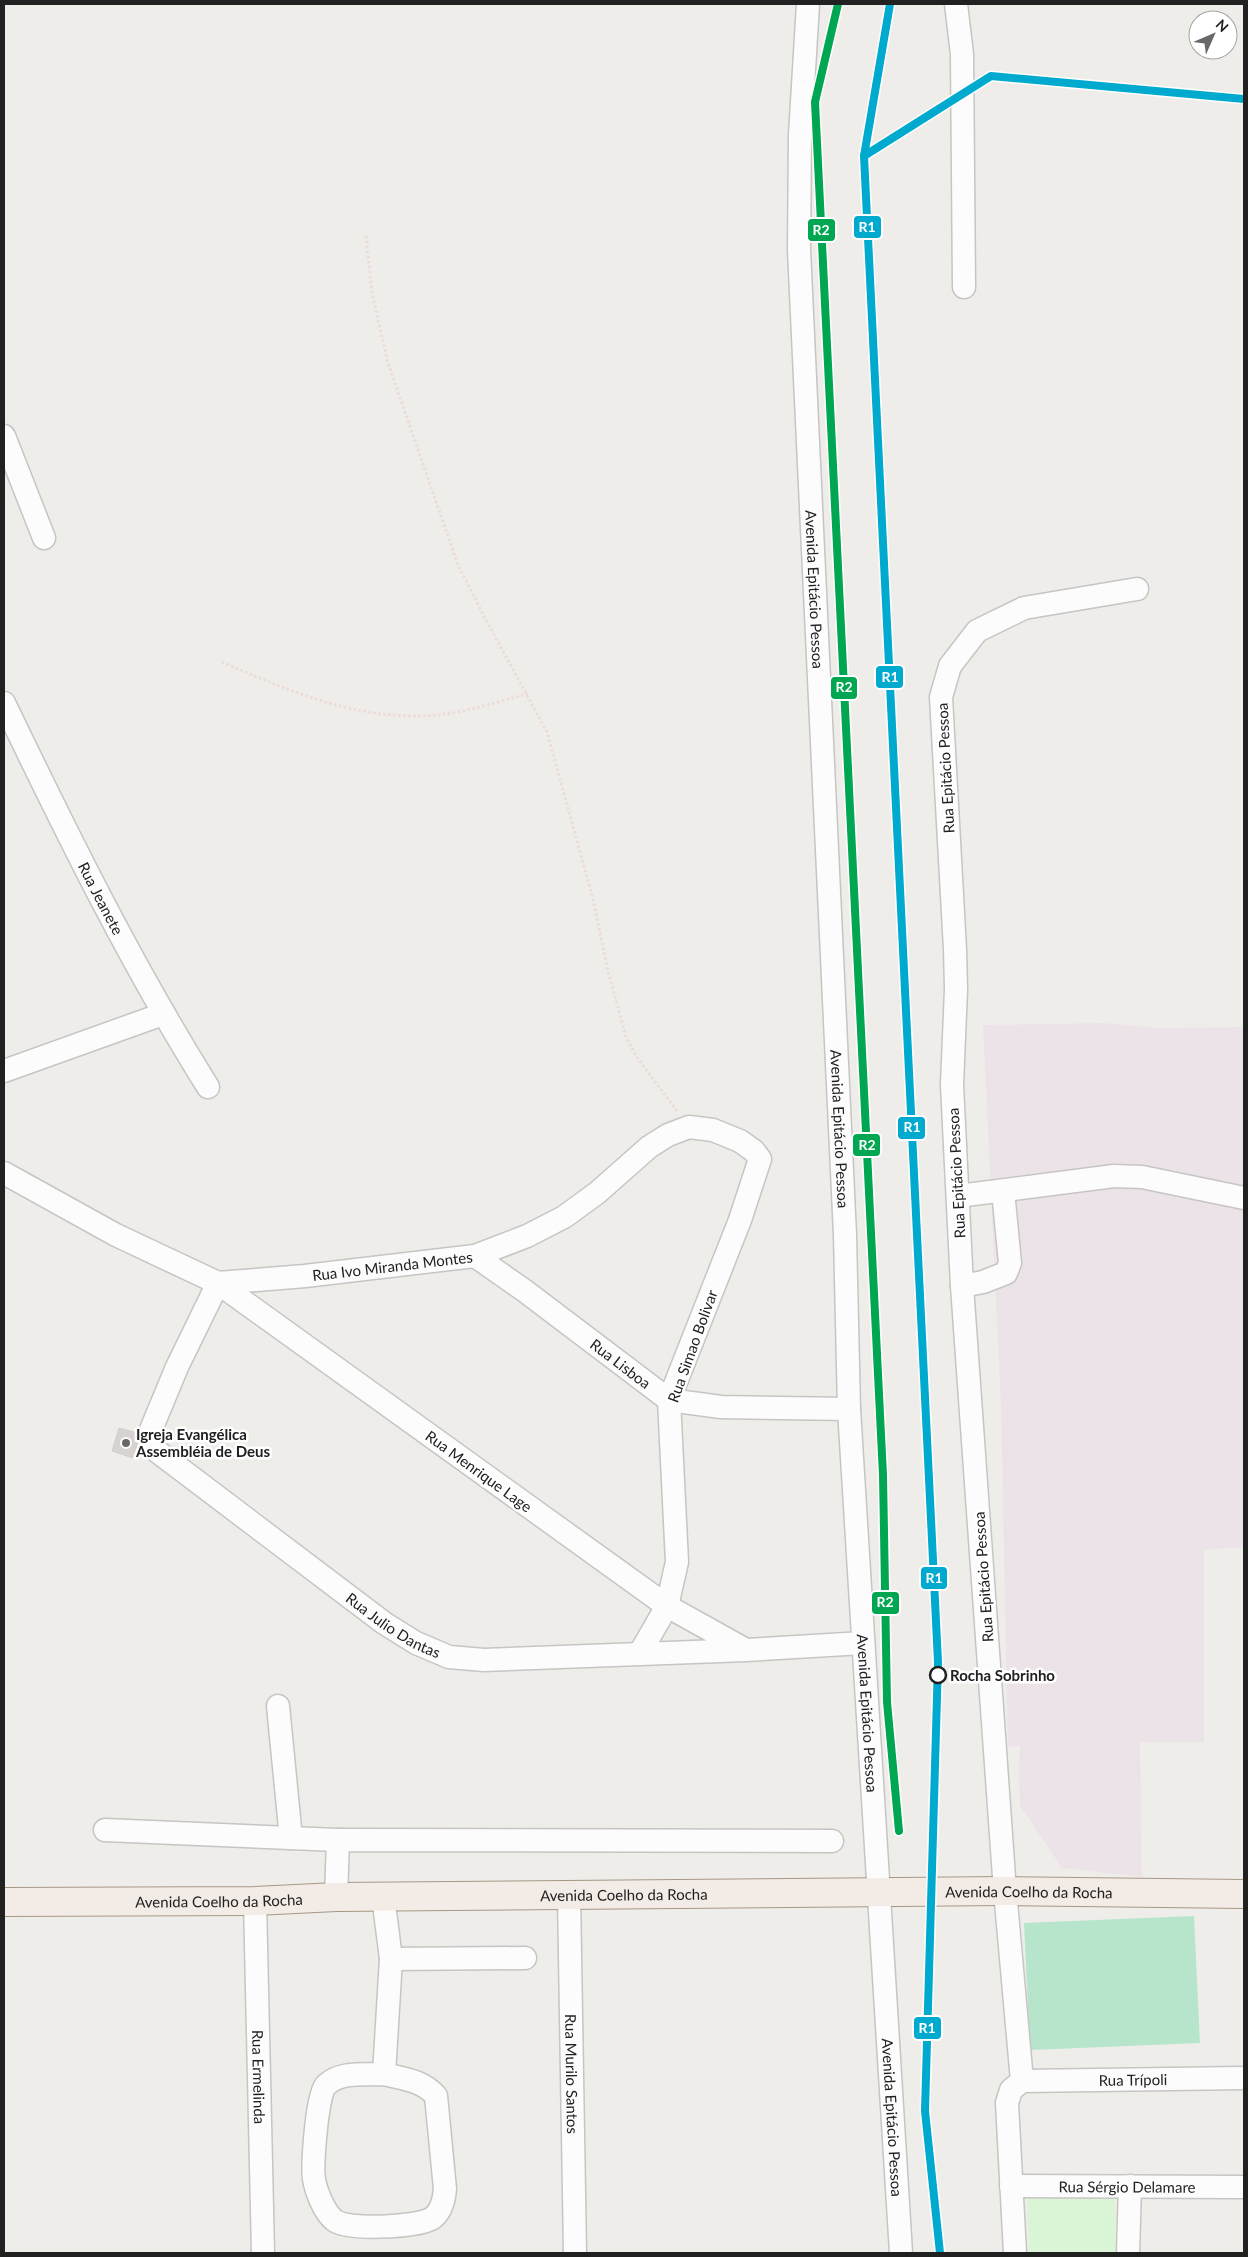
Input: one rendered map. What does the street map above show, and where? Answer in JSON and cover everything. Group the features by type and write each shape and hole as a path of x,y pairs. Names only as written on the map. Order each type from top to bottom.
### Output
{"main road":[{"name":"Avenida Coelho da Rocha","path":"4,1902 255,1901 383,1896 1005,1891 1244,1894"}],"street":[{"name":"Avenida Epitácio Pessoa","path":"808,4 800,135 799,250 845,1236 849,1410 878,1847 878,1893 901,2253"},
{"path":"956,4 962,54 964,287"},
{"path":"4,436 44,538"},
{"name":"Rua Epitácio Pessoa","path":"1022,2081 1005,1891 962,1286 952,1085 956,989 955,957 941,697 950,666 977,631 1024,608 1137,589"},
{"name":"Rua Jeanete","path":"4,703 60,821 163,1014 208,1087"},
{"path":"4,1071 163,1014"},
{"name":"Rua Ivo Miranda Montes","path":"4,1173 116,1235 218,1283 305,1276 475,1256 527,1236 564,1218 649,1148 668,1135 689,1127 713,1130 740,1142 754,1151 760,1159"},
{"name":"Rua Simao Bolivar","path":"640,1653 667,1606 677,1562 669,1400 740,1220 760,1159"},
{"path":"958,1196 1114,1176 1142,1177 1244,1198"},
{"path":"962,1286 992,1279 1006,1273 1010,1263 1003,1191"},
{"name":"Rua Lisboa","path":"475,1256 525,1291 669,1400 721,1407 849,1410"},
{"name":"Rua Menrique Lage","path":"218,1283 667,1606 746,1650"},
{"name":"Rua Julio Dantas","path":"218,1283 177,1367 150,1432 152,1443 158,1452 384,1623 416,1644 448,1657 484,1660 746,1650 863,1643"},
{"path":"278,1706 291,1838"},
{"path":"105,1830 338,1840 832,1841"},
{"path":"336,1897 338,1840"},
{"name":"Rua Murilo Santos","path":"569,1895 575,2253"},
{"path":"383,1896 391,1959 384,2074"},
{"name":"Rua Ermelinda","path":"255,1901 263,2253"},
{"path":"391,1959 525,1958"},
{"path":"384,2074 419,2082 429,2088 436,2096 445,2189 443,2204 432,2218 412,2225 346,2226 334,2220 323,2205 314,2178 318,2105 323,2087 336,2076 384,2074"},
{"name":"Rua Trípoli","path":"1022,2081 1244,2078"},
{"path":"1015,2253 1007,2103 1011,2090 1022,2081"},
{"name":"Rua Sérgio Delamare","path":"1011,2186 1244,2187"},
{"path":"1128,2253 1130,2186"}],"path":[{"path":"366,236 372,293 388,363 458,565 547,732 593,899 608,971 626,1036 636,1056 689,1127"},
{"path":"222,662 321,702 380,714 438,714 528,694"}],"shaded area":[{"path":"1103,1023 1159,1028 1244,1027 1244,1547 1204,1550 1204,1742 1140,1742 1142,1877 1062,1868 1020,1806 1020,1746 1008,1747 1001,1408 983,1025"}],"green space":[{"path":"1194,1916 1200,2043 1030,2050 1024,1923"},
{"path":"1115,2195 1116,2253 1029,2253 1027,2196"}],"building":[{"name":"Igreja Evangélica Assembléia de Deus","path":"119,1428 141,1434 133,1458 112,1451"}],"transit line":[{"name":"R2","path":"838,4 815,102 883,1475 887,1702 899,1831"},
{"name":"R1","path":"890,4 864,156 938,1662 925,2111 940,2253"},
{"name":"R1","path":"864,156 991,76 1244,99"}],"place":[{"name":"Igreja Evangélica Assembléia de Deus","path":"126,1443"},
{"name":"Rocha Sobrinho","path":"938,1675"}]}
